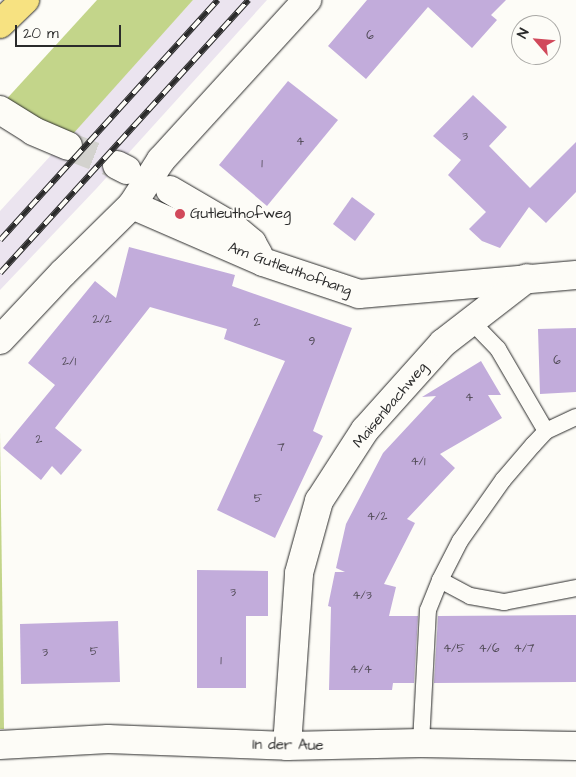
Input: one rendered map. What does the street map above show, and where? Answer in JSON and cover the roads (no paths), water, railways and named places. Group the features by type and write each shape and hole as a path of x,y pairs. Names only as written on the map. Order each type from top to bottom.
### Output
{"main road":[{"path":"0,24 25,0"}],"street":[{"path":"0,340 63,273 132,205 161,160 307,0"},
{"path":"0,110 33,131 68,146"},
{"path":"170,190 233,227 252,243 263,262"},
{"name":"Am Gutleuthofhang","path":"132,205 263,262 359,294 576,275"},
{"name":"Maisenbachweg","path":"287,746 299,573 319,501 366,430 443,343 527,278"},
{"name":"In der Aue","path":"0,745 108,739 287,746 421,743 576,746"}],"lane":[{"path":"471,321 498,349 546,431"},
{"path":"421,743 428,610 440,580 460,541 503,480 546,431 576,417"},
{"path":"440,580 470,596 504,602 576,588"}],"tunnel":[{"path":"68,146 117,165"}],"railway":[{"path":"0,240 218,0"},
{"path":"0,273 248,0"}],"place":[{"name":"Gutleuthofweg","path":"180,214"}]}
